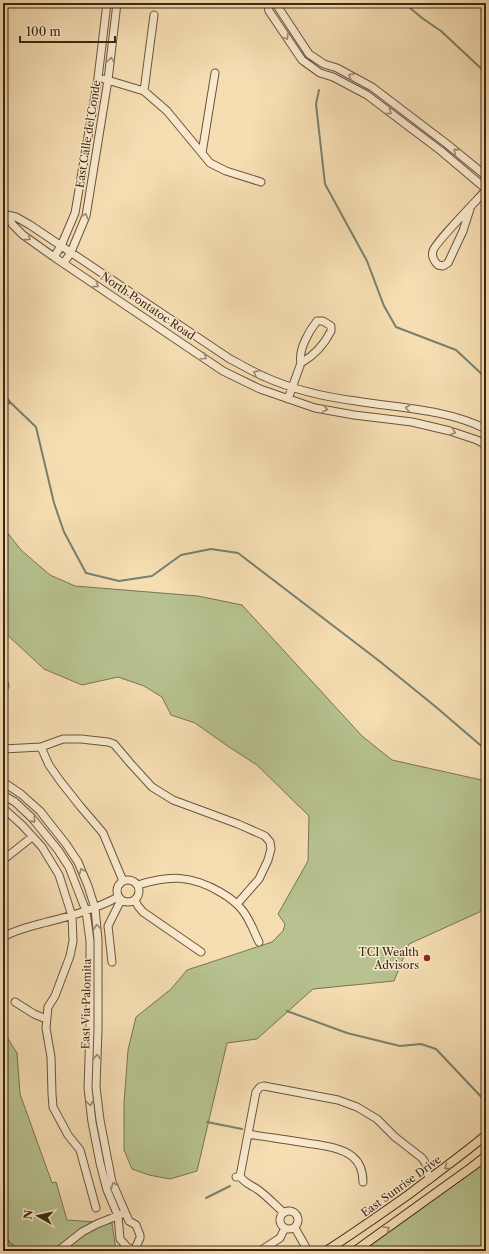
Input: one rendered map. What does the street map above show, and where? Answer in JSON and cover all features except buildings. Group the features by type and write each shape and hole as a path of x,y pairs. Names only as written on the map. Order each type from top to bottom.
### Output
{"main road":[{"name":"East Sunrise Drive","path":"326,1251 354,1234 462,1155 486,1135"},
{"path":"462,1155 472,1167"},
{"path":"355,1251 486,1156"}],"street":[{"name":"East Calle del Conde","path":"54,257 61,246 75,213 98,78 107,3"},
{"name":"East Calle del Conde","path":"64,263 71,252 86,216 108,80 117,3"},
{"path":"267,3 269,11 302,60 320,72 333,77 367,95 441,151 486,189 471,206 435,247 433,255 438,266 448,264 467,220 471,206"},
{"path":"277,3 278,7 309,54 324,64 337,68 372,87 447,144 486,176"},
{"path":"144,91 154,15"},
{"path":"202,153 215,74"},
{"path":"98,78 144,91 167,111 210,163 261,182"},
{"name":"North Pontatoc Road","path":"5,214 16,217 71,252 230,360 265,377 292,387 318,394 356,401 415,408 454,418 486,429"},
{"name":"North Pontatoc Road","path":"5,214 13,226 23,235 54,257 224,371 260,389 315,408 354,415 412,422 450,431 477,440 486,445"},
{"path":"288,399 301,363 300,357 305,340 317,321 327,323 331,326 331,331 327,339 311,357 301,363"},
{"path":"3,749 40,747 63,739 108,742 114,744 152,787 173,800 238,824 265,836 272,841 268,860 259,879 237,904"},
{"path":"40,747 60,782 103,833 123,881"},
{"name":"East Via Palomita","path":"3,782 21,794 40,811 66,844 78,862 95,908 98,940 96,1087 100,1120 112,1182 129,1221 136,1226 140,1235 140,1238 133,1250 120,1239 118,1216 107,1190 92,1122 88,1088 90,941 86,911 69,867 58,850 32,818 15,802 3,795"},
{"path":"3,808 22,825 42,847 59,876 72,916 73,941 70,956 55,996 48,1007 46,1028 52,1057 53,1107 68,1135 80,1150 96,1208"},
{"path":"3,860 32,837"},
{"path":"138,885 167,878 182,878 197,881 216,889 237,904 244,912 259,942"},
{"path":"123,881 133,881 138,885 140,891 136,900 128,903 120,898 117,893 118,886 123,881"},
{"path":"3,937 14,931 72,916 120,898"},
{"path":"112,962 108,926 120,898"},
{"path":"136,900 138,906 144,912 201,952"},
{"path":"15,1002 34,1014 46,1019"},
{"path":"284,1213 256,1188 238,1176 256,1092 260,1086 269,1086 338,1100 357,1106 377,1118 395,1137 422,1158 426,1164 428,1180"},
{"path":"248,1134 329,1147 342,1151 352,1156 356,1161 363,1174 363,1182"},
{"path":"290,1211 297,1216 298,1222 295,1228 290,1229 282,1226 280,1218 284,1213 290,1211"},
{"path":"58,1251 82,1232 97,1224 126,1213"},
{"path":"260,1251 280,1238 285,1228"},
{"path":"295,1228 308,1251"}],"green space":[{"path":"3,527 21,550 50,575 75,586 198,596 242,605 362,736 392,760 486,781 486,909 409,944 394,981 313,989 257,1039 227,1043 197,1171 170,1179 149,1175 132,1169 124,1150 124,1103 128,1050 136,1017 171,989 187,970 272,942 283,931 285,924 278,914 308,861 309,816 257,765 195,723 171,715 162,697 144,686 118,677 82,685 44,669 3,631"},
{"path":"3,1031 17,1053 20,1094 52,1183 56,1182 67,1220 112,1223 116,1251 3,1251"},
{"path":"486,1156 486,1251 355,1251"}],"waterway":[{"path":"404,3 441,31 486,73"},
{"path":"319,90 316,104 325,184 367,261 384,306 396,327 456,350 486,378"},
{"path":"3,393 11,403"},
{"path":"3,404 11,403 36,427 54,503 64,532 86,573 119,581 152,576 181,555 211,549 238,553 378,660 486,750"},
{"path":"287,1011 347,1033 400,1046 421,1044 436,1049 486,1102"},
{"path":"207,1122 242,1129"},
{"path":"206,1198 230,1186"},
{"path":"3,1233 10,1243 21,1251"}],"place":[{"name":"TCI Wealth Advisors","path":"427,958"}]}
